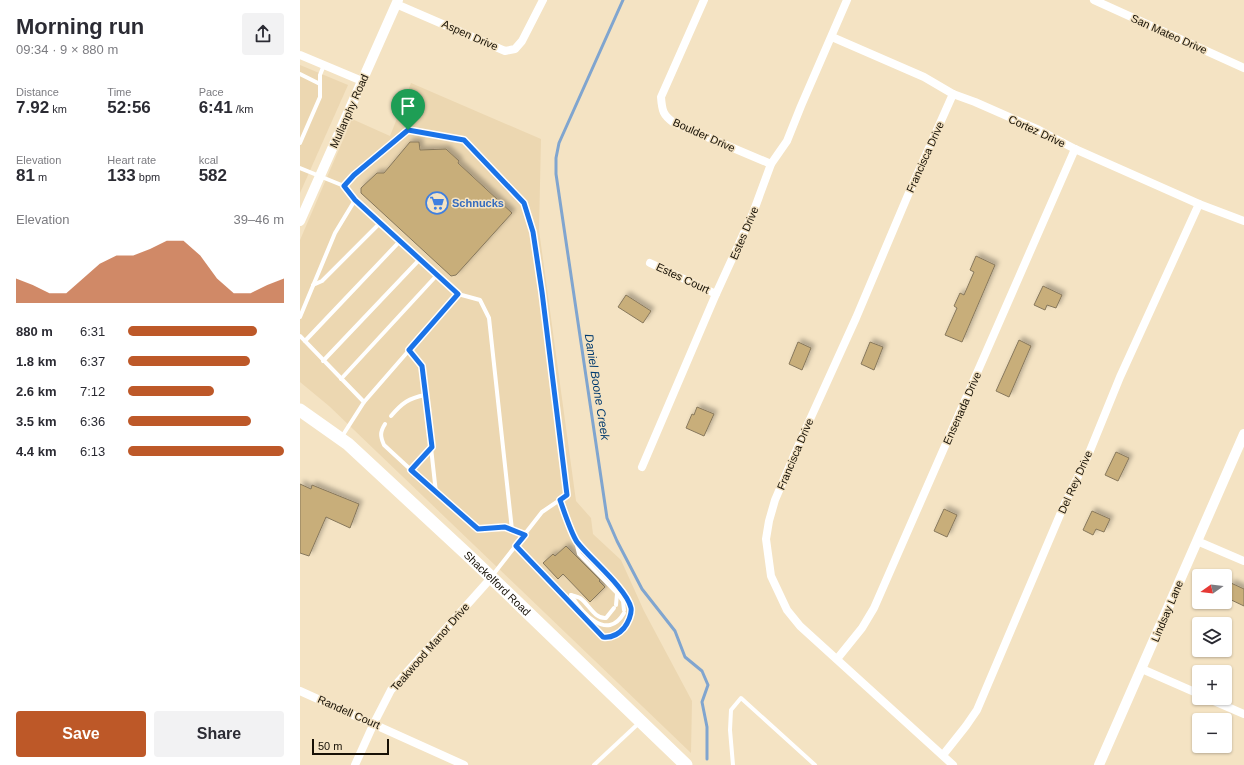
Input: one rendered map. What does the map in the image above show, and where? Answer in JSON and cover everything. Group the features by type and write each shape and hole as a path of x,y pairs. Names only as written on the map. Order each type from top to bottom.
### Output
{"main road":[{"name":"Shackelford Road","path":"300,410 354,449 686,765"}],"street":[{"name":"Aspen Drive","path":"397,2 505,51 515,49 522,41 543,0"},
{"name":"Boulder Drive","path":"704,0 661,97 665,116 674,123 771,164"},
{"name":"Estes Drive","path":"642,467 753,212 771,164 787,142 847,0"},
{"name":"San Mateo Drive","path":"1094,0 1244,68"},
{"name":"Mullanphy Road","path":"300,221 397,2"},
{"name":"Cortez Drive","path":"832,37 924,78 953,94 1039,130 1075,149 1198,204 1244,221"},
{"path":"300,55 362,81"},
{"name":"Francisca Drive","path":"953,94 775,500 766,539 771,576 787,610 800,626 953,765"},
{"name":"Ensenada Drive","path":"837,659 862,628 874,608 1075,149"},
{"name":"Del Rey Drive","path":"943,755 962,732 977,710 1066,503 1087,458 1120,377 1198,204"},
{"name":"Estes Court","path":"650,263 716,294"},
{"name":"Lindsay Lane","path":"1099,765 1244,434"},
{"path":"1197,541 1244,560"},
{"name":"Teakwood Manor Drive","path":"356,765 374,723 395,686 491,578"},
{"path":"1142,669 1192,691"},
{"name":"Randell Court","path":"300,690 464,765"},
{"path":"1224,705 1244,714"}],"lane":[{"path":"300,143 320,97 320,75 325,65"},
{"path":"300,74 320,84"},
{"path":"344,186 354,175 408,130 464,140 524,203 533,232 542,292 567,495 542,512 491,578"},
{"path":"300,168 344,186 355,200 458,294 480,300 489,318 512,530"},
{"path":"300,317 335,233 355,200"},
{"path":"313,285 322,281 380,223"},
{"path":"305,341 400,241"},
{"path":"323,360 420,259"},
{"path":"341,379 437,275"},
{"path":"341,439 364,402 458,294"},
{"path":"300,336 364,402"},
{"path":"409,350 422,366 436,493"},
{"path":"391,416 399,406 412,398 425,395"},
{"path":"385,424 380,432 384,445 478,529 505,527 525,535"},
{"path":"411,470 432,447"},
{"path":"560,500 576,541 579,554 623,601 624,611 615,623 608,626 603,625 593,620 575,602 571,595"},
{"path":"516,546 603,637 610,638 617,635 625,627 629,620 632,610 628,598 576,541"},
{"path":"562,595 571,595 580,598 600,618 606,618 615,606 617,594"},
{"path":"733,765 730,730 731,710 741,698 815,765"},
{"path":"594,765 640,721"}],"shaded area":[{"path":"300,65 348,85 300,193"},
{"path":"411,83 541,139 539,230 576,501 591,518 593,534 621,560 644,611 692,701 691,753 329,406 300,382 300,240 352,119 390,136"}],"building":[{"name":"Schnucks","path":"410,142 419,142 420,150 446,149 459,161 458,163 512,213 456,275 451,276 361,193 361,188 377,173 384,173"},
{"path":"976,256 995,265 962,342 945,335 957,308 954,306 960,293 964,295 974,272 970,270"},
{"path":"1043,286 1062,295 1056,308 1047,305 1045,310 1034,305"},
{"path":"626,295 651,311 643,323 618,307"},
{"path":"1019,340 1031,346 1009,397 996,391"},
{"path":"798,342 811,348 802,370 789,364"},
{"path":"870,342 883,347 874,370 861,364"},
{"path":"697,407 714,414 704,436 686,428"},
{"path":"1116,452 1129,458 1118,481 1105,475"},
{"path":"300,484 311,489 312,485 359,504 350,528 326,517 309,556 300,553"},
{"path":"944,509 957,515 947,537 934,531"},
{"path":"1092,511 1110,519 1104,532 1096,529 1093,535 1083,530"},
{"path":"566,546 600,580 599,581 605,587 590,602 563,574 558,579 543,563 553,554 555,556"},
{"path":"1232,583 1244,589 1244,606 1232,600"}],"waterway":[{"name":"Daniel Boone Creek","path":"623,0 559,143 556,158 556,174 607,518 617,541 642,589 675,631 685,657 702,671 708,685 702,702 707,727 707,759"}],"place":[{"name":"Schnucks","path":"437,203"}],"route":[{"path":"408,130 464,140 524,203 533,232 542,292 567,495 560,500 576,541 628,598 632,610 625,627 617,635 610,638 603,637 516,546 525,535 505,527 478,529 411,470 432,447 422,366 409,350 458,294 355,200 344,186 354,175 408,130"}]}
